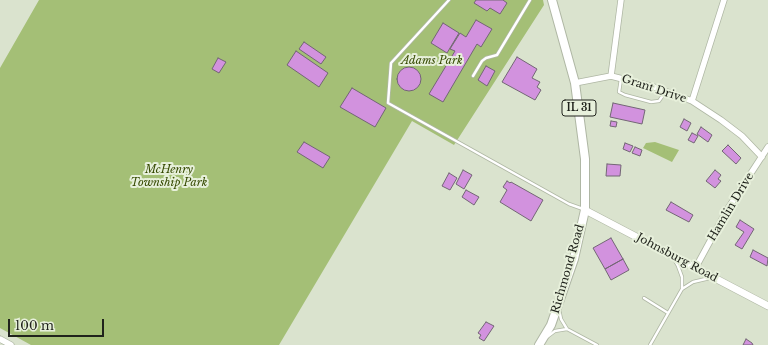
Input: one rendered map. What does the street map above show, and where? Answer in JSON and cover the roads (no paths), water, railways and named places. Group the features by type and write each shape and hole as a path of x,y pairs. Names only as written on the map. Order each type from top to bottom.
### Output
{"main road":[{"name":"Richmond Road","path":"540,344 551,325 574,259 585,210 586,159 575,83 552,0"}],"street":[{"path":"611,76 621,0"},
{"path":"692,101 724,0"},
{"name":"Grant Drive","path":"575,83 611,76 654,87 692,101 736,132 762,157"},
{"name":"Hamlin Drive","path":"696,267 727,210 768,147"},
{"name":"Johnsburg Road","path":"585,210 768,306"},
{"path":"0,339 11,345"}],"lane":[{"path":"449,0 391,63 388,103 569,204 585,210"},
{"path":"473,76 482,61 486,58 497,55 530,0"},
{"path":"621,78 619,92 625,95 651,102 659,101 666,91"},
{"path":"670,254 678,266 682,277 682,289"},
{"path":"650,345 682,289 693,282 716,278"},
{"path":"644,298 668,313"},
{"path":"558,306 561,319 567,329 597,345"},
{"path":"540,344 555,331 567,329"}],"park label":[{"name":"Adams Park","path":"432,61"},
{"name":"McHenry Township Park","path":"169,176"}]}
